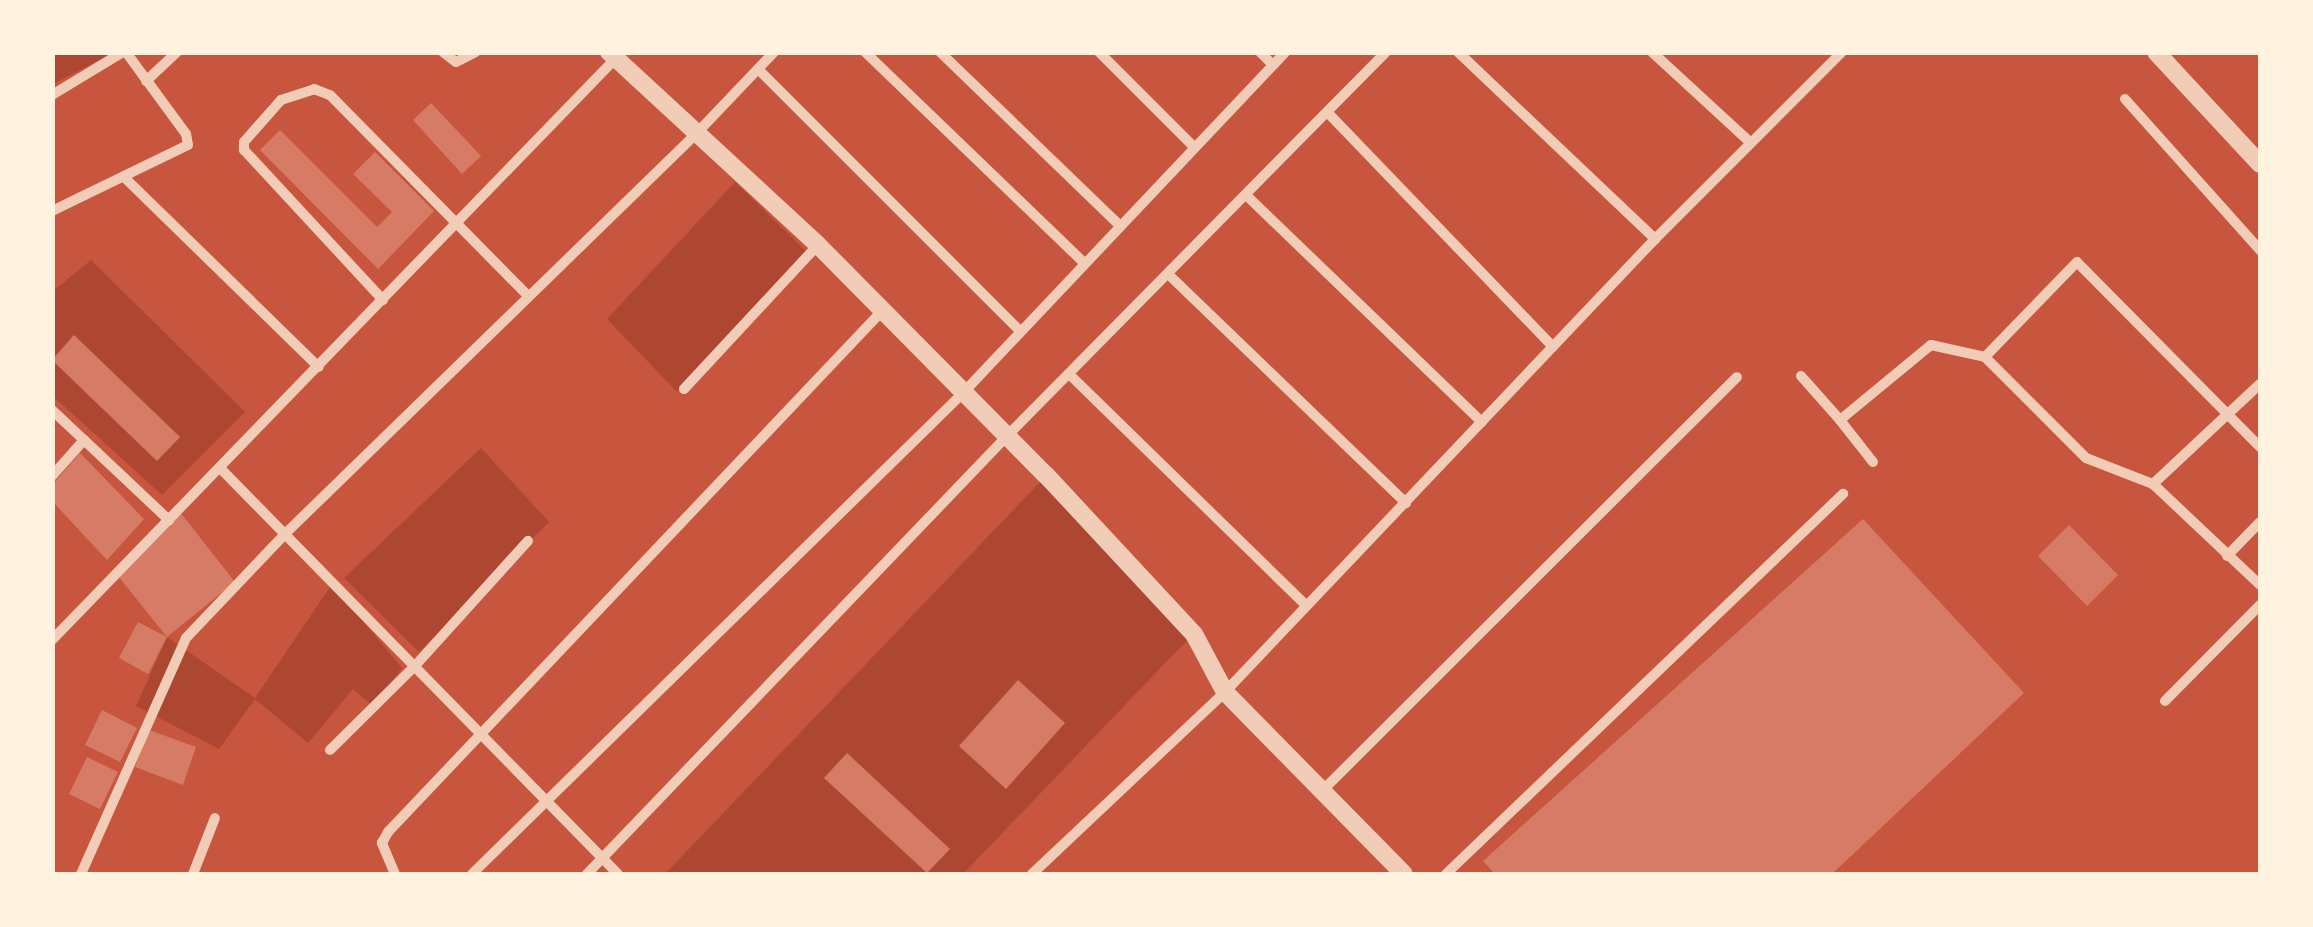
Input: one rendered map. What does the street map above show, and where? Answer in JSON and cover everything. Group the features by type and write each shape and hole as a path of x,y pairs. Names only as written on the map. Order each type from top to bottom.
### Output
{"street":[{"path":"52,95 125,52 190,141 186,148 52,212"},
{"path":"146,81 177,52"},
{"path":"443,52 464,62 476,52"},
{"path":"81,874 186,638 287,532 695,136 774,52"},
{"path":"865,52 1084,262"},
{"path":"940,52 1119,225"},
{"path":"1099,52 1194,147"},
{"path":"1260,52 1272,65"},
{"path":"472,874 963,392 1285,52"},
{"path":"586,874 1008,436 1386,52"},
{"path":"1458,52 1655,239"},
{"path":"1652,52 1751,143"},
{"path":"1032,874 1226,692 1655,239 1842,52"},
{"path":"2156,52 2260,164"},
{"path":"52,640 222,469 616,55 695,136 818,245 1008,436 1194,634 1226,692 1404,874"},
{"path":"758,69 1020,331"},
{"path":"383,300 244,150 244,142 275,106 291,96 322,90 528,296"},
{"path":"2125,99 2260,250"},
{"path":"1329,114 1553,347"},
{"path":"124,177 319,368"},
{"path":"1247,196 1482,422"},
{"path":"684,388 818,245"},
{"path":"1985,356 2077,262 2260,447"},
{"path":"1170,275 1406,503"},
{"path":"395,874 382,844 388,832 882,311"},
{"path":"1840,420 1931,345 1985,356 2086,458 2153,484 2260,585"},
{"path":"1069,374 1308,606"},
{"path":"1800,376 1873,462"},
{"path":"1322,790 1736,377"},
{"path":"2153,484 2260,384"},
{"path":"52,410 169,520"},
{"path":"52,476 84,440"},
{"path":"222,469 618,874"},
{"path":"1446,874 1843,494"},
{"path":"2228,556 2260,522"},
{"path":"330,750 414,667 528,541"},
{"path":"2164,701 2260,605"},
{"path":"193,874 215,818"}],"shaded area":[{"path":"53,52 105,53 107,56 53,84"},
{"path":"735,182 809,254 677,392 607,319"},
{"path":"91,260 245,412 162,495 53,396 52,292"},
{"path":"481,448 549,522 419,652 344,578"},
{"path":"1045,477 1192,635 963,874 665,874"},
{"path":"332,584 402,668 373,706 353,689 308,743 255,699 219,749 136,706 167,637 255,698"}],"building":[{"path":"431,103 481,156 462,174 413,120"},
{"path":"280,130 377,227 392,212 353,174 375,152 434,211 378,269 260,150"},
{"path":"74,335 180,437 157,461 52,360"},
{"path":"80,453 144,519 107,560 52,501 52,485"},
{"path":"180,512 235,582 167,637 118,576"},
{"path":"1863,519 2024,693 1832,874 1495,874 1483,861"},
{"path":"2069,525 2118,575 2087,606 2038,556"},
{"path":"138,622 167,637 148,674 119,658"},
{"path":"1018,680 1065,723 1006,789 959,746"},
{"path":"102,710 137,728 120,762 85,745"},
{"path":"149,730 196,747 183,785 135,767"},
{"path":"847,753 950,849 927,873 824,778"},
{"path":"87,757 118,772 100,809 69,794"}]}
